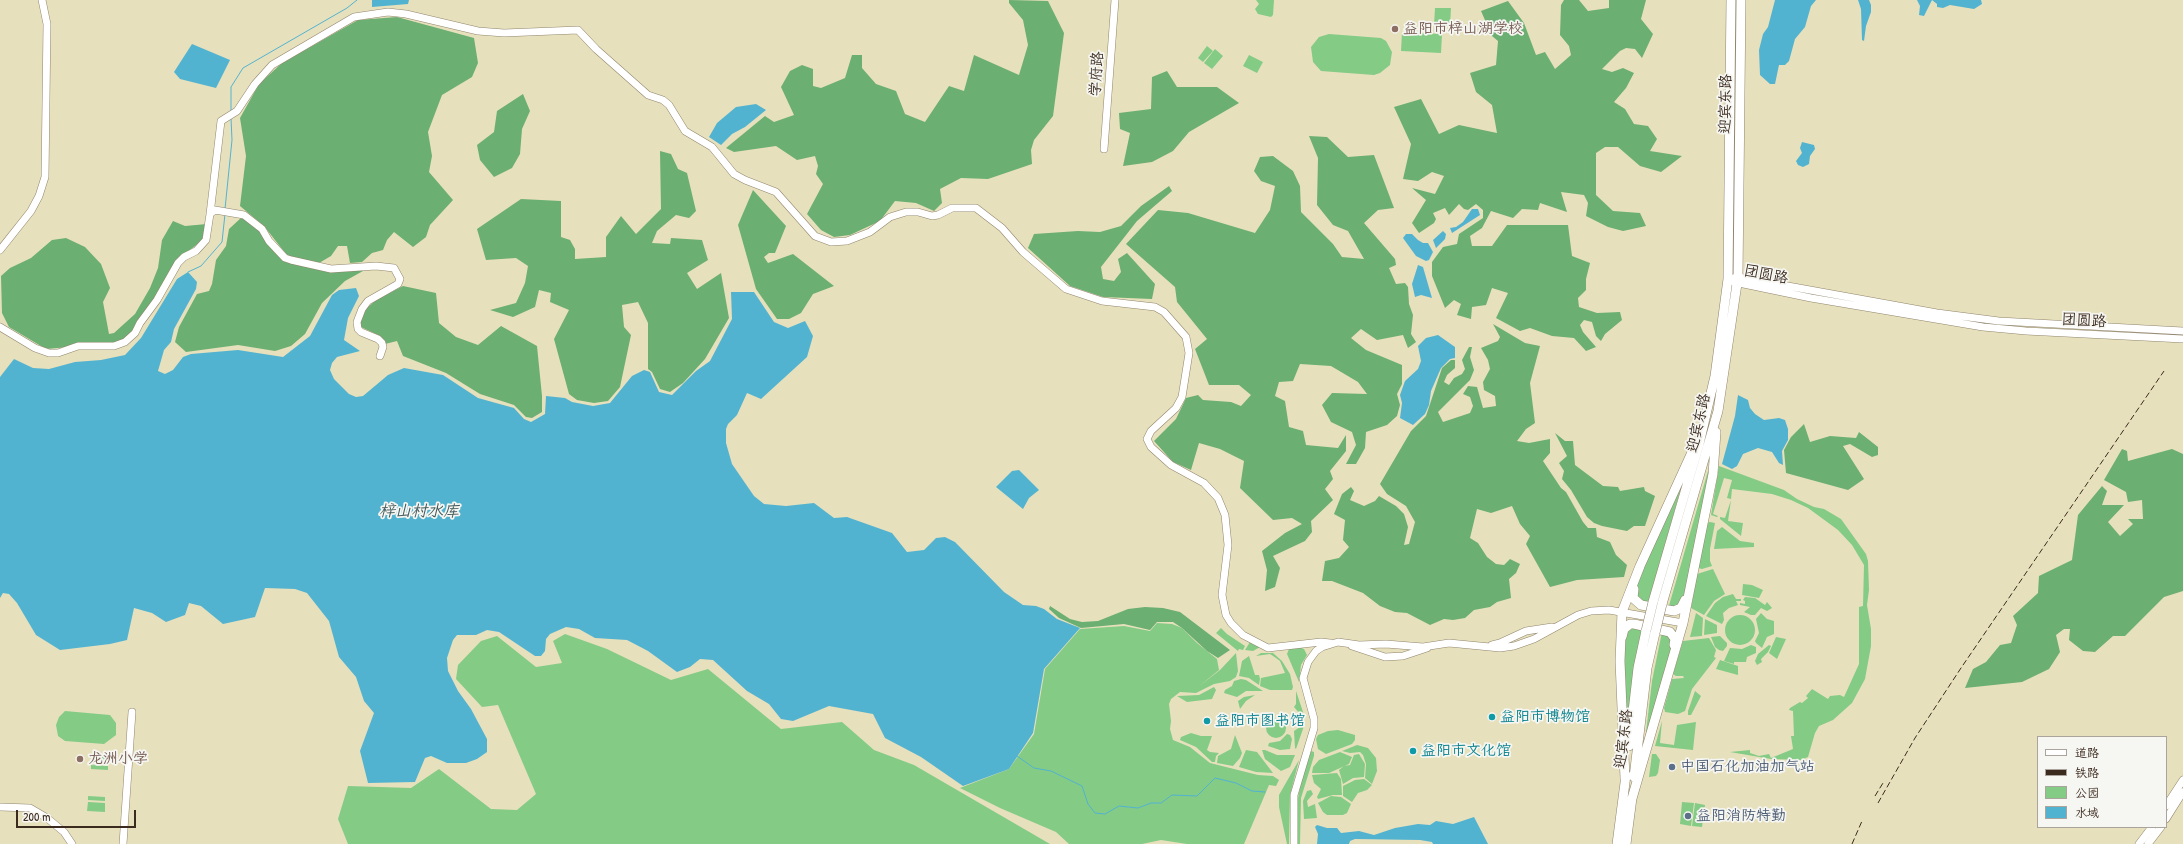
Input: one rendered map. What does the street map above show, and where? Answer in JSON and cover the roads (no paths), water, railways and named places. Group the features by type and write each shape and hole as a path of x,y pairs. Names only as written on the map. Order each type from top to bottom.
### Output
{"highway":[{"name":"迎宾东路","path":"1626,844 1647,668 1653,602 1704,423 1715,376 1728,279 1731,0"},
{"name":"迎宾东路","path":"1617,844 1638,668 1650,632 1662,604 1718,411 1738,280 1741,0"},
{"path":"1631,802 1683,624 1712,474 1718,411"},
{"path":"1625,779 1620,661 1622,612 1640,566 1704,423"},
{"path":"1640,566 1632,595 1637,604 1674,611 1678,610 1683,606 1691,582"},
{"path":"1620,661 1623,632 1627,626 1634,624 1667,631 1675,639 1669,672"}],"street":[{"path":"0,250 30,211 39,196 45,177 47,24 42,0"},
{"name":"学府路","path":"1104,149 1115,0"},
{"path":"0,327 35,348 49,353 58,353 78,346 114,346 125,342 135,333 140,323 157,300 178,263 184,257 196,251 206,240 221,121 237,111 255,84 272,65 354,17 388,12 406,14 478,31 504,33 578,30 596,49 648,95 663,100 669,105 685,131 712,148 734,174 776,192 815,236 831,242 847,241 870,232 890,217 906,212 918,212 932,216 938,215 952,208 976,208 1002,228 1023,252 1066,289 1102,301 1155,307 1164,312 1186,337 1189,353 1182,397 1176,408 1151,431 1147,439 1150,447 1171,465 1204,483 1218,498 1225,515 1228,545 1222,595 1223,606 1231,623 1243,635 1268,648 1301,644 1397,644 1423,647 1462,642 1500,648 1524,643 1591,611 1609,610 1683,624"},
{"path":"210,214 215,210 244,215 262,229 269,241 285,258 291,260 331,268 376,266 394,268 400,279 398,284 368,301 362,309 356,322 358,329 361,332 378,339 382,343 383,347 380,356"},
{"name":"团圆路","path":"1728,279 1937,313 1999,321 2183,331"},
{"name":"团圆路","path":"1738,280 1935,320 1983,327 2026,331 2183,339"},
{"path":"1484,646 1500,643 1526,631 1545,629 1569,621"},
{"path":"1301,644 1308,650 1310,658"},
{"path":"1294,844 1294,795 1314,728 1313,711 1303,678 1310,658 1316,651 1330,644"},
{"path":"1349,644 1369,653 1384,657 1403,656 1433,645"},
{"path":"123,844 132,712"},
{"path":"2167,804 2183,780"},
{"path":"2167,817 2183,792"},
{"path":"0,807 30,808 47,818 64,832 72,844"},
{"path":"2139,844 2151,828"},
{"path":"2148,844 2160,828"}],"water":[{"path":"372,0 409,0 408,4 372,7"},
{"path":"1775,0 1816,0 1811,6 1805,27 1795,39 1789,61 1785,65 1779,65 1775,84 1770,84 1760,75 1759,50 1763,34 1768,27"},
{"path":"1858,0 1869,0 1871,5 1871,12 1866,26 1864,41 1862,40 1861,9"},
{"path":"1917,0 1932,0 1924,16 1919,15 1920,6"},
{"path":"1932,0 1981,0 1982,4 1974,9 1950,5 1943,8 1937,7 1937,4"},
{"path":"192,44 230,60 216,88 180,79 174,72"},
{"path":"756,104 766,110 745,127 732,134 721,145 709,137 717,123 736,107"},
{"path":"1802,142 1814,145 1815,149 1810,156 1809,164 1803,167 1798,165 1796,161 1802,153 1800,148"},
{"path":"1472,209 1478,209 1480,215 1452,233 1450,228 1456,227 1463,222"},
{"path":"1443,231 1446,234 1445,239 1436,248 1433,240"},
{"path":"1406,234 1412,234 1423,243 1428,243 1433,252 1429,260 1426,261 1416,256 1403,238"},
{"path":"1418,265 1423,267 1432,298 1421,295 1415,297 1412,284"},
{"name":"梓山村水库","path":"188,272 197,282 196,289 174,329 171,342 164,350 158,371 165,374 173,370 183,357 191,354 238,350 283,357 310,336 332,295 339,290 356,288 359,296 348,318 344,340 360,351 337,357 332,363 330,370 334,379 349,394 356,397 363,396 388,375 404,368 443,375 478,398 514,408 524,419 531,422 545,414 546,396 565,398 572,402 593,406 610,403 632,376 644,370 650,372 659,392 672,395 696,371 710,361 732,319 731,292 754,292 774,322 788,328 805,321 813,336 807,357 761,399 747,393 737,415 728,424 726,429 726,443 732,464 754,496 764,504 786,506 814,503 834,518 847,517 892,533 907,552 924,550 936,538 945,537 955,542 1004,592 1023,605 1036,606 1044,609 1057,619 1080,628 1044,669 1033,733 1009,769 963,786 921,757 885,738 873,714 829,706 793,721 781,719 769,704 747,691 713,660 700,659 690,667 677,672 648,651 627,640 595,638 579,629 566,627 550,634 546,639 545,651 541,656 535,656 499,632 487,630 476,635 457,635 453,640 447,658 448,671 458,691 471,709 487,739 487,752 477,759 466,763 447,763 431,756 425,758 415,782 368,783 360,751 374,713 364,701 356,677 339,657 329,621 307,593 295,589 265,588 255,617 223,624 201,606 189,603 185,615 166,622 152,613 134,608 127,640 110,644 60,650 36,635 17,603 9,594 3,593 0,598 0,377 14,359 33,368 49,369 75,362 101,360 125,355 141,338 177,279"},
{"path":"1438,335 1455,347 1455,358 1450,359 1441,368 1431,391 1429,405 1425,414 1413,425 1400,418 1402,403 1400,395 1405,381 1418,369 1421,361 1418,346 1426,338"},
{"path":"1738,395 1748,400 1750,408 1755,414 1764,420 1779,418 1785,420 1788,429 1788,440 1782,451 1783,465 1779,463 1772,452 1758,448 1743,454 1737,466 1732,469 1722,464 1735,416"},
{"path":"1019,470 1039,490 1029,498 1023,509 996,487 1012,471"},
{"path":"1474,817 1488,844 1433,844 1432,842 1420,840 1355,839 1350,841 1349,844 1317,844 1318,834 1315,827 1317,825 1327,828 1337,828 1341,833 1359,831 1374,835 1395,828 1418,824 1430,825 1436,821 1453,824"}],"waterway":[{"path":"231,111 231,87 243,68 347,8 357,0"},
{"path":"225,209 232,140 231,118"},
{"path":"188,272 201,266 222,242 225,214"},
{"path":"1017,756 1034,768 1051,771 1082,786 1088,804 1095,813 1105,814 1119,806 1138,808 1151,803 1161,803 1172,795 1197,796 1215,778 1236,783 1252,791 1265,792"}],"railway":[{"path":"1878,803 1915,738 1961,668 2164,371"},
{"path":"1875,796 1883,783"},
{"path":"1852,844 1862,821"}],"place":[{"name":"益阳市梓山湖学校","path":"1395,29"},
{"name":"益阳市博物馆","path":"1492,717"},
{"name":"益阳市图书馆","path":"1207,721"},
{"name":"益阳市文化馆","path":"1413,751"},
{"name":"龙洲小学","path":"80,759"},
{"name":"中国石化加油加气站","path":"1672,767"},
{"name":"益阳消防特勤","path":"1688,816"}]}
